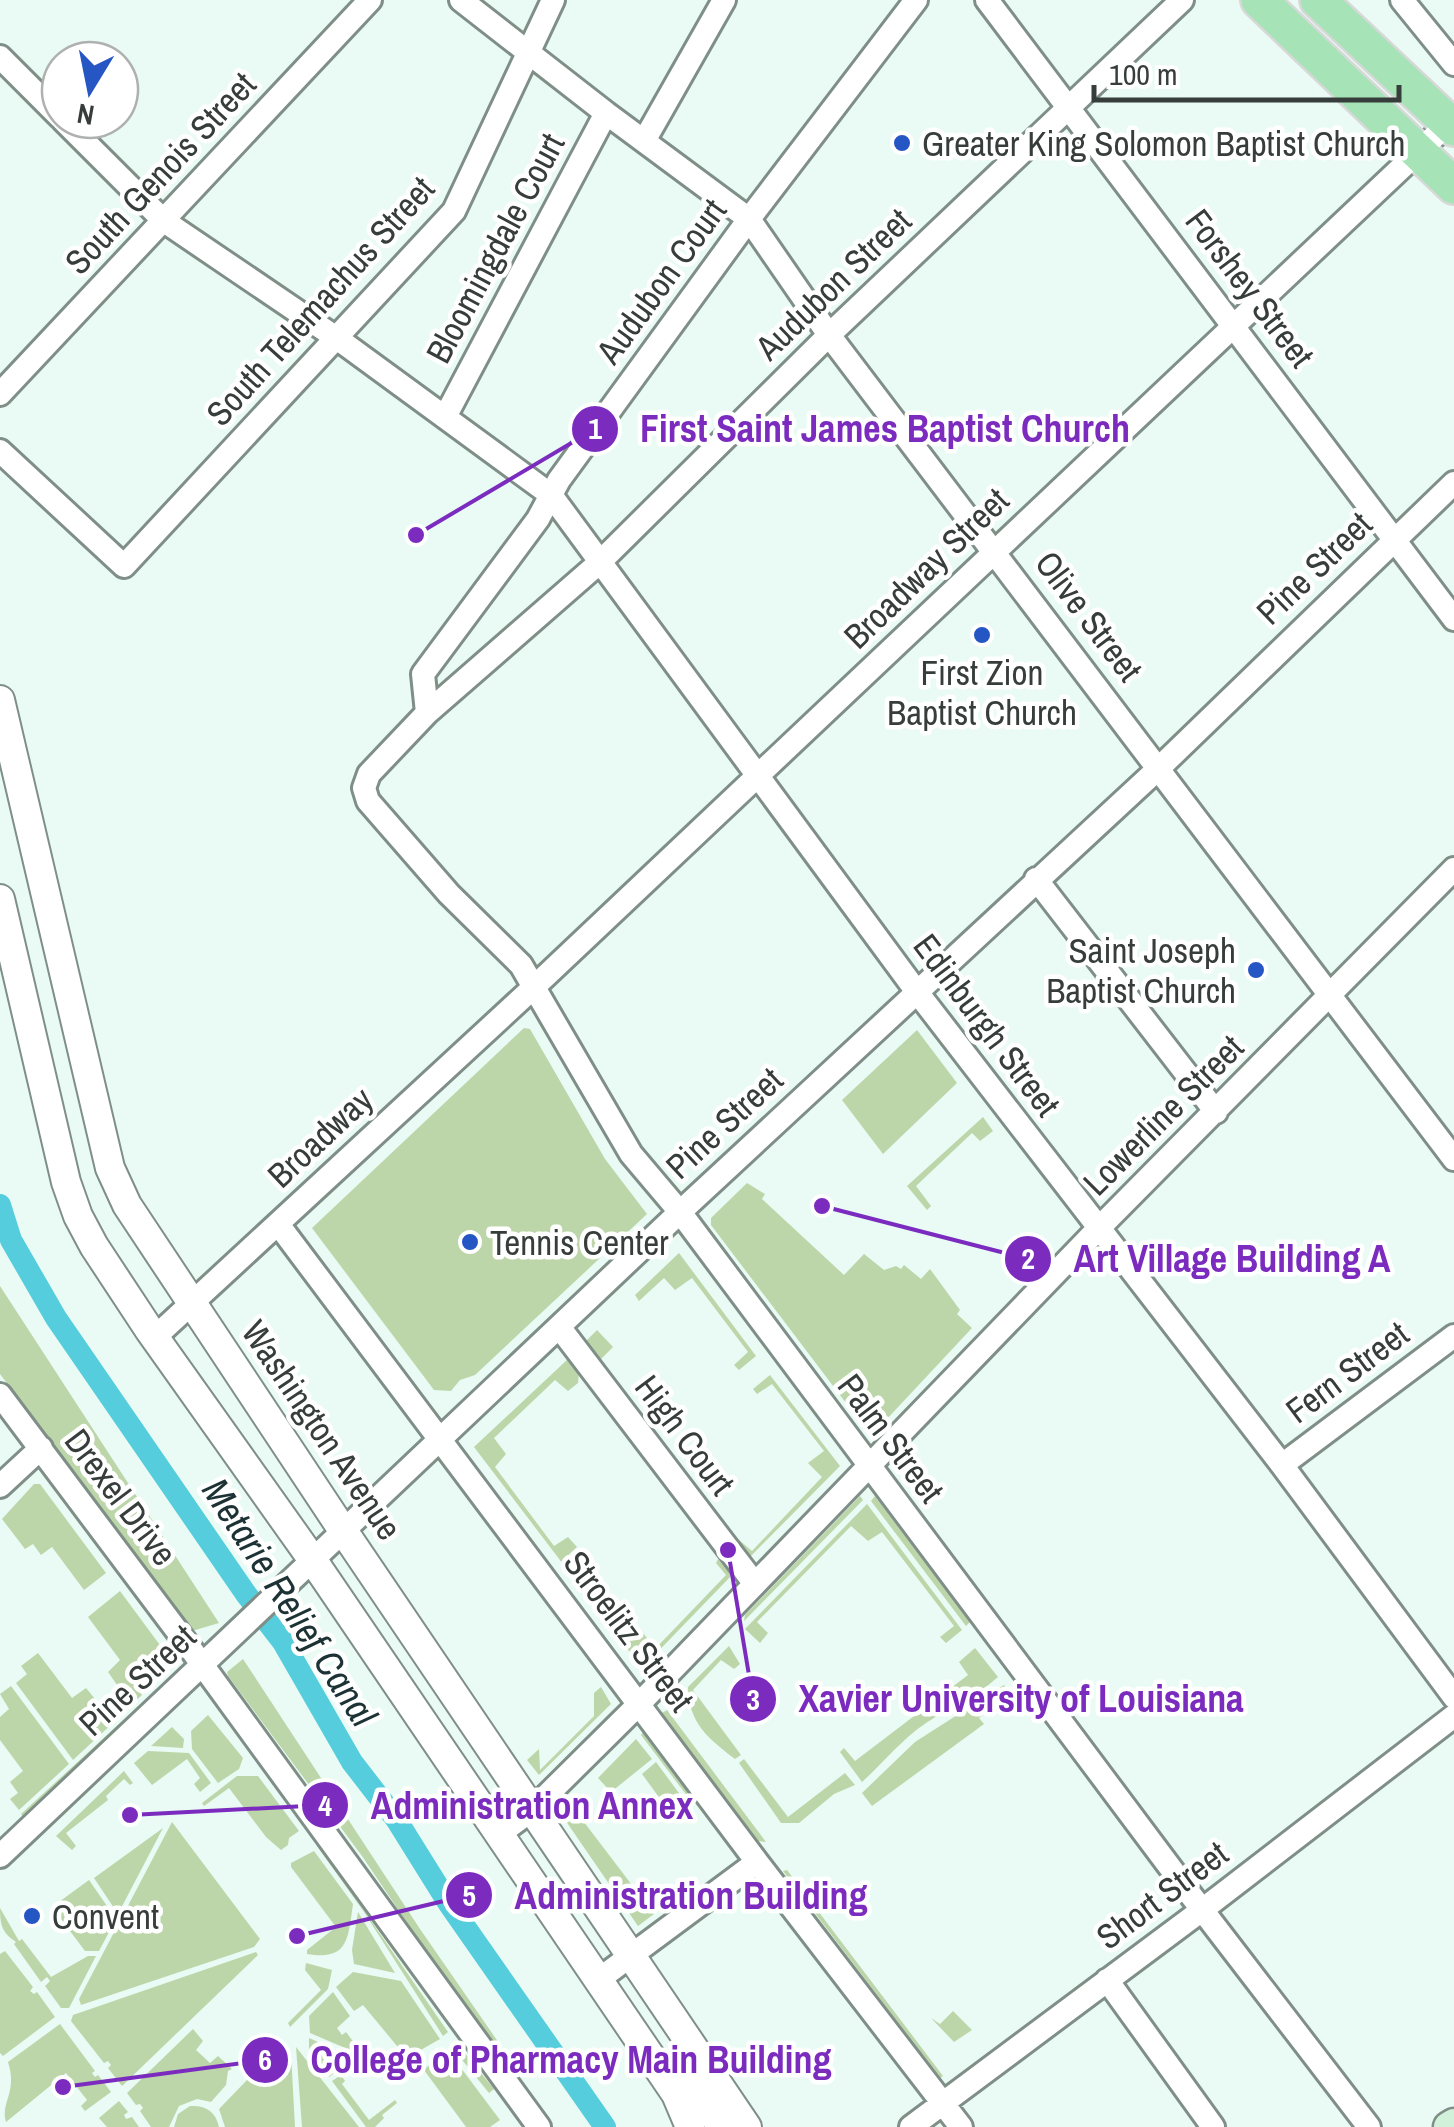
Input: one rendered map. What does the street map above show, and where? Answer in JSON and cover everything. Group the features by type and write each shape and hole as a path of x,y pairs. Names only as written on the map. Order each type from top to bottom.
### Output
{"main road":[{"path":"1259,0 1454,186"},
{"path":"1318,0 1452,123"}],"street":[{"name":"South Genois Street","path":"0,394 370,0"},
{"name":"Olive Street","path":"462,0 749,219 829,335 1454,1159"},
{"name":"South Telemachus Street","path":"0,451 124,566 454,212 552,0"},
{"path":"644,141 724,0"},
{"name":"Audubon Court","path":"426,713 423,674 749,219 916,0"},
{"name":"Forshey Street","path":"987,0 1454,619"},
{"name":"Audubon Street","path":"364,788 369,774 426,713 599,563 829,335 1182,0"},
{"path":"1402,0 1454,64"},
{"name":"Edinburgh Street","path":"0,57 40,96"},
{"name":"Bloomingdale Court","path":"446,416 606,113"},
{"name":"Broadway Street","path":"534,986 1234,323 1452,123"},
{"name":"Edinburgh Street","path":"84,140 164,220 338,339 551,495 917,992 1282,1464 1454,1697"},
{"name":"Pine Street","path":"0,1856 203,1667 342,1529 441,1441 680,1212 1159,768 1454,483"},
{"name":"Washington Avenue","path":"0,700 110,1168 127,1205 747,2127"},
{"name":"Palm Street","path":"364,788 368,801 449,894 521,965 631,1154 680,1212 1369,2127"},
{"name":"Lowerline Street","path":"498,1836 533,1809 640,1703 1454,868"},
{"path":"1036,879 1216,1112"},
{"path":"0,899 66,1182 78,1216 154,1338 312,1560 676,2094 690,2127"},
{"name":"Broadway","path":"154,1338 534,986"},
{"path":"22,1001 68,991"},
{"name":"Stroelitz Street","path":"278,1224 961,2127"},
{"name":"High Court","path":"560,1328 754,1584"},
{"name":"Fern Street","path":"1282,1464 1454,1336"},
{"name":"Drexel Drive","path":"0,1395 538,2127"},
{"path":"0,1486 40,1448"},
{"name":"Short Street","path":"911,2127 1454,1716"},
{"path":"598,1980 757,1862"},
{"path":"1106,1980 1214,2127"},
{"path":"626,2021 663,2045 722,2127"}],"green space":[{"name":"Tennis Center","path":"524,1028 530,1029 605,1159 647,1214 475,1375 460,1380 451,1391 434,1390 312,1228"},
{"path":"917,1030 957,1083 883,1154 842,1100"},
{"path":"983,1117 993,1131 980,1141 972,1133 916,1186 931,1206 927,1210 907,1186"},
{"path":"747,1183 765,1194 762,1199 844,1275 864,1254 884,1270 896,1266 901,1269 904,1265 921,1279 930,1269 960,1310 957,1314 972,1328 871,1436 711,1225 711,1218"},
{"path":"679,1253 756,1356 739,1370 734,1365 748,1352 692,1278 675,1290 664,1278 639,1301 635,1295"},
{"path":"0,1286 219,1623 192,1631 0,1374"},
{"path":"597,1330 613,1347 596,1360 583,1344"},
{"path":"568,1359 579,1372 578,1383 568,1391 555,1380 494,1438 506,1454 495,1467 554,1546 568,1537 577,1547 564,1559 625,1639 641,1630 655,1649 726,1575 716,1563 718,1559 732,1575 642,1668 474,1447"},
{"path":"770,1375 840,1466 748,1559 736,1542 738,1539 752,1551 822,1477 808,1463 824,1451 772,1384 757,1394 753,1389"},
{"path":"34,1484 40,1484 106,1573 84,1590 52,1547 41,1555 33,1544 25,1549 2,1519"},
{"path":"860,1496 863,1500 744,1621 745,1615"},
{"path":"875,1496 970,1622 966,1626 871,1501"},
{"path":"867,1504 962,1630 946,1643 940,1637 954,1626 882,1532 868,1541 851,1526 757,1622 768,1633 760,1643 745,1629"},
{"path":"120,1591 171,1660 156,1669 149,1662 144,1669 140,1667 145,1673 141,1677 136,1675 142,1683 135,1686 142,1695 131,1705 108,1672 120,1660 88,1617"},
{"path":"729,1646 740,1664 734,1669 721,1660 693,1690 741,1755 735,1759 696,1721 688,1687"},
{"path":"975,1648 998,1677 917,1730 862,1782 840,1752 844,1748 855,1761 968,1675 959,1662"},
{"path":"38,1653 72,1698 86,1688 114,1722 73,1760 16,1683 27,1674 21,1666"},
{"path":"243,1659 519,2072 516,2074 443,1976 362,1856 228,1676 227,1672"},
{"path":"1004,1685 1012,1694 979,1718 984,1724 872,1806 862,1793 915,1742"},
{"path":"11,1686 69,1764 19,1810 10,1799 18,1793 10,1782 23,1771 0,1740 0,1717 9,1709 0,1694"},
{"path":"601,1687 611,1704 539,1775 527,1760 539,1749 540,1770 594,1716 594,1693"},
{"path":"145,1700 148,1703 24,1818 21,1814"},
{"path":"667,1710 766,1842 758,1841 662,1713"},
{"path":"208,1715 243,1758 239,1769 218,1783 192,1749 191,1731"},
{"path":"172,1727 184,1739 183,1748 151,1746"},
{"path":"644,1731 695,1798 691,1801 641,1735"},
{"path":"636,1739 652,1759 611,1792 598,1778"},
{"path":"148,1751 189,1753 211,1783 200,1792 194,1784 200,1778 187,1759 152,1785 134,1763"},
{"path":"744,1759 788,1817 845,1773 855,1785 834,1794 799,1823 781,1823 739,1763"},
{"path":"656,1762 687,1804 680,1808 669,1795 661,1800 642,1774"},
{"path":"124,1771 133,1783 130,1785 124,1779 106,1796 108,1800 66,1833 76,1846 72,1850 56,1836"},
{"path":"237,1776 258,1776 299,1831 281,1850 266,1837 229,1788 204,1806 202,1803"},
{"path":"571,1805 654,1914 638,1926 561,1814"},
{"path":"172,1822 260,1939 254,1947 81,2005 79,1999"},
{"path":"163,1828 118,1914 94,1878"},
{"path":"317,1846 448,2032 443,2036"},
{"path":"314,1851 353,1904 344,1944 331,1954 307,1954 336,1927 291,1867 291,1863"},
{"path":"787,1870 943,2076 940,2078 783,1871"},
{"path":"89,1880 116,1919 99,1951 85,1951 52,1907"},
{"path":"0,1908 19,1941 22,1939 51,1977 88,1956 96,1956 69,2008 61,2008 45,1986 50,1981 47,1977 41,1982 16,1942 5,1932"},
{"path":"358,1912 395,1973 354,1964 352,1950"},
{"path":"5,1951 33,1987 30,1991 37,1992 55,2017 3,2056 0,1954"},
{"path":"256,1952 258,1955 122,2086 108,2068 108,2061 104,2063 71,2021 73,2015"},
{"path":"306,1963 332,1970 328,1989 290,2027 288,2023 321,1990 305,1970"},
{"path":"353,1972 401,1981 440,2039 412,2055 407,2048 402,2052 363,2005 354,2011 336,1987"},
{"path":"333,1992 350,2016 337,2028 342,2035 346,2032 364,2056 310,2033 309,2016"},
{"path":"953,2011 972,2030 954,2042 931,2018 940,2024"},
{"path":"60,2024 95,2071 95,2077 98,2075 111,2092 85,2111 81,2106 87,2100 66,2073 6,2122 11,2082 8,2062"},
{"path":"193,2029 203,2041 196,2050 210,2063 218,2056 232,2069 228,2071 226,2085 211,2102 197,2099 179,2106 169,2127 151,2127 140,2111 143,2108 127,2093"},
{"path":"309,2038 355,2058 329,2077 309,2051"},
{"path":"455,2041 494,2089 489,2093 450,2045"},
{"path":"296,2047 359,2127 302,2127"},
{"path":"446,2048 500,2120 490,2127 466,2127 424,2070"},
{"path":"274,2052 291,2053 295,2127 225,2127 219,2109"},
{"path":"341,2075 345,2081 342,2084 369,2120 395,2100 397,2103 375,2127 366,2127 332,2081"},
{"path":"119,2101 128,2112 124,2115 126,2119 132,2117 139,2127 107,2127 99,2118"},
{"path":"190,2106 209,2110 219,2127 174,2127 178,2114"}],"waterway":[{"name":"Metarie Relief Canal","path":"0,1205 11,1240 56,1318 283,1642 352,1762 396,1819 449,1904 605,2127"}],"place":[{"name":"Greater King Solomon Baptist Church","path":"902,143"},
{"name":"First Saint James Baptist Church","path":"416,535"},
{"name":"First Zion Baptist Church","path":"982,635"},
{"name":"Saint Joseph Baptist Church","path":"1256,970"},
{"name":"Art Village Building A","path":"822,1206"},
{"name":"Tennis Center","path":"470,1242"},
{"name":"Xavier University of Louisiana","path":"728,1550"},
{"name":"Administration Annex","path":"130,1815"},
{"name":"Convent","path":"32,1916"},
{"name":"Administration Building","path":"297,1936"},
{"name":"College of Pharmacy Main Building","path":"63,2087"}]}
